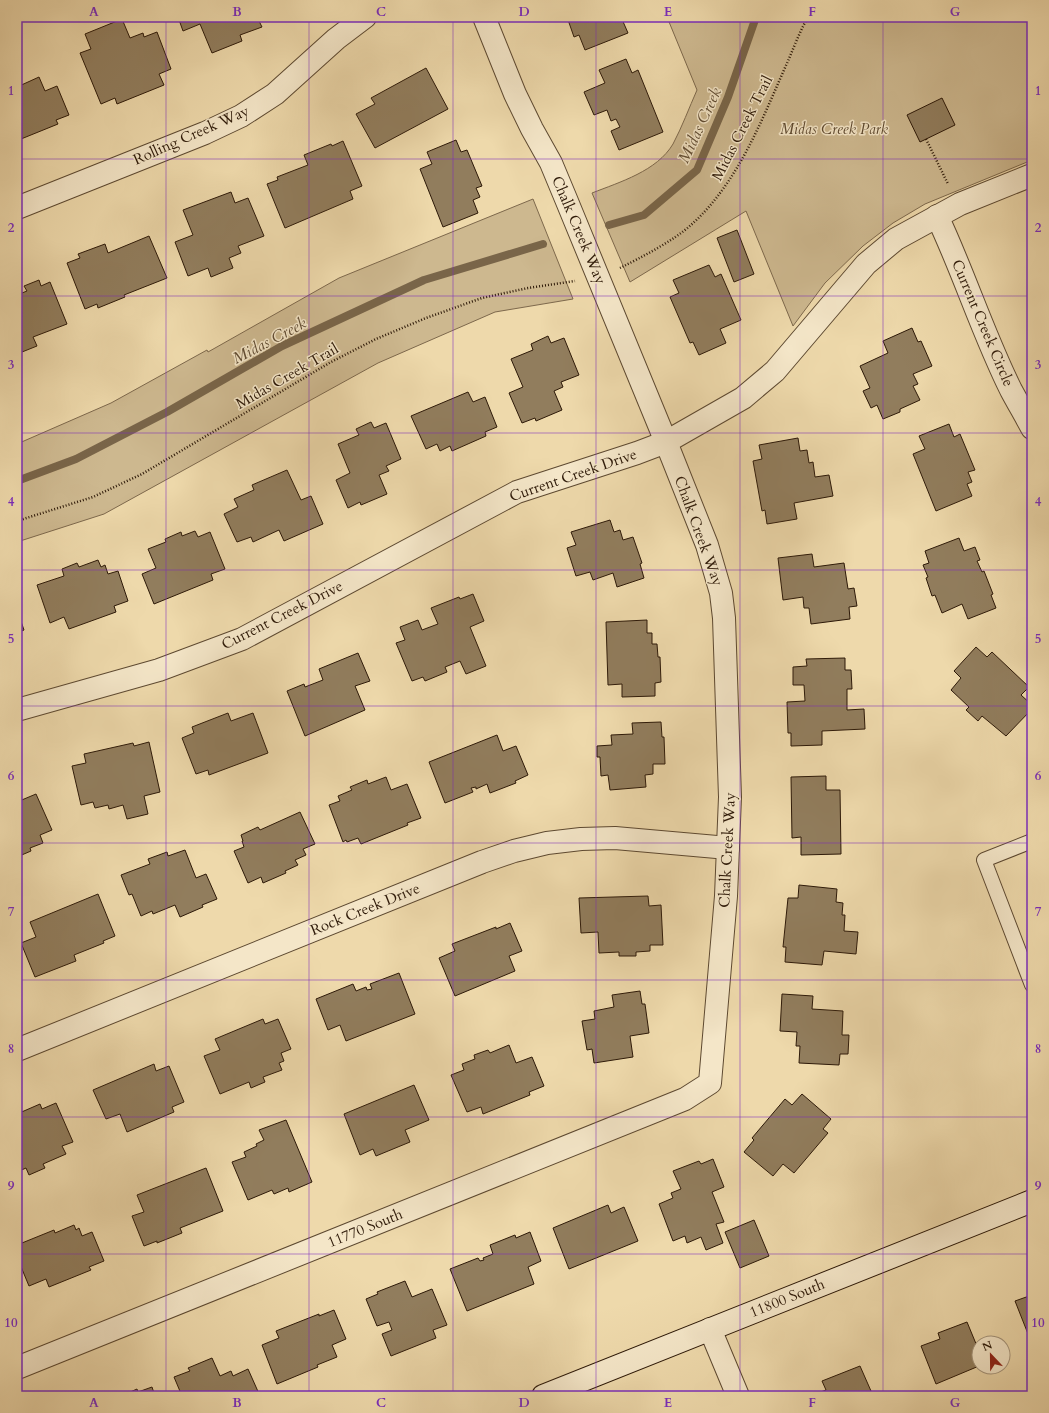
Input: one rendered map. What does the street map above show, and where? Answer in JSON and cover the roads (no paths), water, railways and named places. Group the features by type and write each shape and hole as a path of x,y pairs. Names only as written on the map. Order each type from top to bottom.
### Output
{"street":[{"name":"Rolling Creek Way","path":"17,208 205,133 241,116 275,94 336,39 365,17"},
{"name":"Chalk Creek Way","path":"484,17 515,94 551,163 566,199 587,273 666,442 707,545 721,593 724,618 730,790 726,896 710,1083"},
{"name":"Current Creek Drive","path":"17,710 159,670 242,639 517,492 637,453 666,442 743,398 775,371 866,264 896,239 960,204 1032,175"},
{"name":"Current Creek Circle","path":"937,216 993,349 1012,391 1032,428"},
{"name":"Rock Creek Drive","path":"17,1050 482,862 514,851 547,843 581,839 615,838 728,848"},
{"name":"11770 South","path":"17,1368 686,1099 710,1083"},
{"name":"11800 South","path":"542,1396 1032,1202"},
{"path":"710,1329 738,1396"}],"lane":[{"path":"1032,841 984,860 1032,985"}],"waterway":[{"name":"Midas Creek","path":"609,225 644,215 697,170 728,97 756,17"},
{"name":"Midas Creek","path":"17,481 76,459 167,412 282,346 424,280 543,244"}],"park label":[{"name":"Midas Creek Park","path":"834,129"}]}
